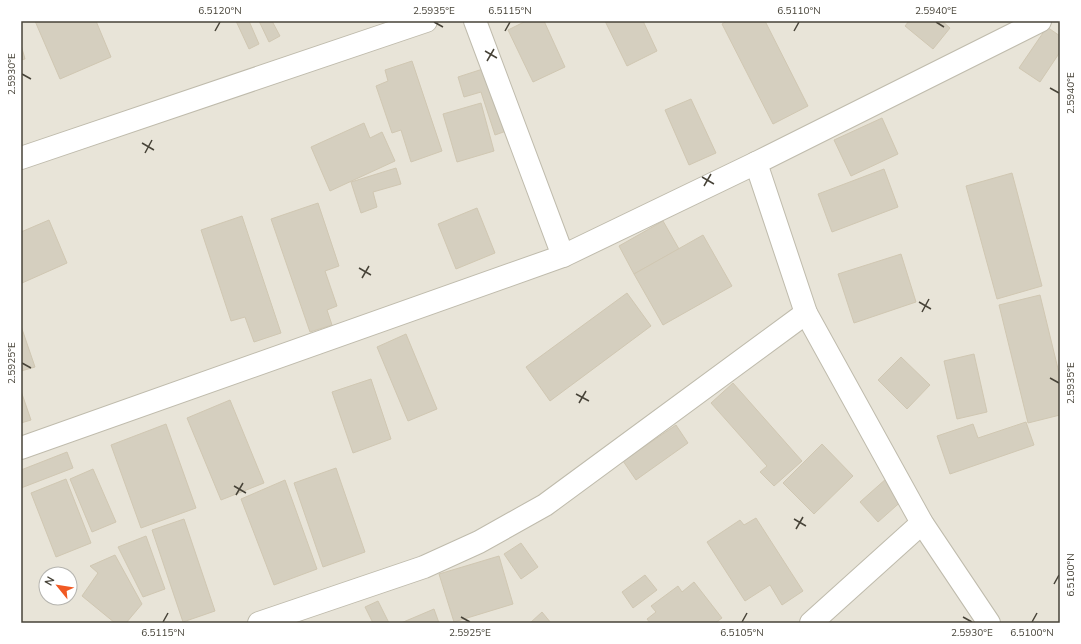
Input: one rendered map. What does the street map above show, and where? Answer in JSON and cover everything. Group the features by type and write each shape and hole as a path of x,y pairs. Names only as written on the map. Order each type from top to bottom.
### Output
{"street":[{"path":"21,158 426,21"},
{"path":"475,21 563,256"},
{"path":"21,448 563,256 756,163 1040,21"},
{"path":"756,163 806,313 922,523 989,623"},
{"path":"259,623 424,567 479,542 538,509 806,313"},
{"path":"811,623 922,523"}],"shaded area":[{"path":"21,21 1060,21 1060,623 21,623"}],"building":[{"path":"35,21 96,21 111,57 60,79"},
{"path":"236,21 249,21 259,44 249,49"},
{"path":"259,21 272,21 280,36 269,42"},
{"path":"526,21 544,21 565,67 533,82 508,30"},
{"path":"605,21 643,21 657,51 627,66"},
{"path":"727,21 765,21 808,106 773,124 722,24"},
{"path":"909,21 942,21 950,28 933,49 905,26"},
{"path":"1047,27 1060,36 1060,52 1040,82 1019,68"},
{"path":"21,45 25,59 21,60"},
{"path":"412,61 442,151 411,162 401,130 392,133 376,86 388,81 385,70"},
{"path":"492,66 512,129 495,135 481,92 464,97 458,77"},
{"path":"691,99 716,153 689,165 665,110"},
{"path":"481,103 494,151 457,162 443,114"},
{"path":"882,118 898,154 851,176 834,140"},
{"path":"364,123 370,138 382,132 395,161 330,191 311,147"},
{"path":"396,168 401,184 373,192 377,207 361,213 351,182"},
{"path":"884,169 898,207 832,232 818,194"},
{"path":"1012,173 1042,286 997,299 966,186"},
{"path":"318,203 339,266 325,271 337,306 327,310 332,325 310,332 271,219"},
{"path":"477,208 495,253 456,269 438,224"},
{"path":"242,216 281,333 254,342 245,317 231,321 201,230"},
{"path":"49,220 67,263 22,283 21,232"},
{"path":"663,221 679,249 634,274 619,246"},
{"path":"703,235 732,286 663,325 634,274"},
{"path":"901,254 916,302 854,323 838,274"},
{"path":"627,293 651,326 550,401 526,367"},
{"path":"1040,295 1060,377 1060,415 1028,423 999,305"},
{"path":"21,326 35,367 21,371"},
{"path":"406,334 437,409 408,421 377,347"},
{"path":"974,354 987,412 957,419 944,361"},
{"path":"901,357 930,385 907,409 878,380"},
{"path":"371,379 391,439 353,453 332,392"},
{"path":"733,383 802,461 774,486 760,472 767,466 711,403"},
{"path":"21,391 31,420 21,423"},
{"path":"230,400 264,483 221,500 187,418"},
{"path":"1026,422 1034,445 950,474 937,436 973,424 978,438"},
{"path":"166,424 196,508 141,528 111,445"},
{"path":"676,425 688,443 636,480 623,461"},
{"path":"822,444 853,476 814,514 783,483"},
{"path":"67,452 73,468 21,488 21,470"},
{"path":"336,468 365,552 323,567 294,483"},
{"path":"93,469 116,522 92,532 70,479"},
{"path":"896,470 914,490 878,522 860,502"},
{"path":"66,479 91,543 56,557 31,493"},
{"path":"285,480 317,569 274,585 241,499"},
{"path":"756,518 803,591 782,605 770,585 745,601 707,542 740,520 744,525"},
{"path":"184,519 215,611 183,622 152,530"},
{"path":"146,536 165,589 143,597 118,547"},
{"path":"521,543 538,567 521,579 504,554"},
{"path":"115,555 142,604 126,623 115,623 82,596 98,573 90,566"},
{"path":"499,556 513,604 454,622 439,574"},
{"path":"645,575 657,590 633,608 622,592"},
{"path":"694,582 722,618 715,623 650,623 647,619 656,612 651,606 678,586 682,592"},
{"path":"378,601 389,623 373,623 365,607"},
{"path":"434,609 439,623 401,623"},
{"path":"542,612 551,623 530,623"}]}
